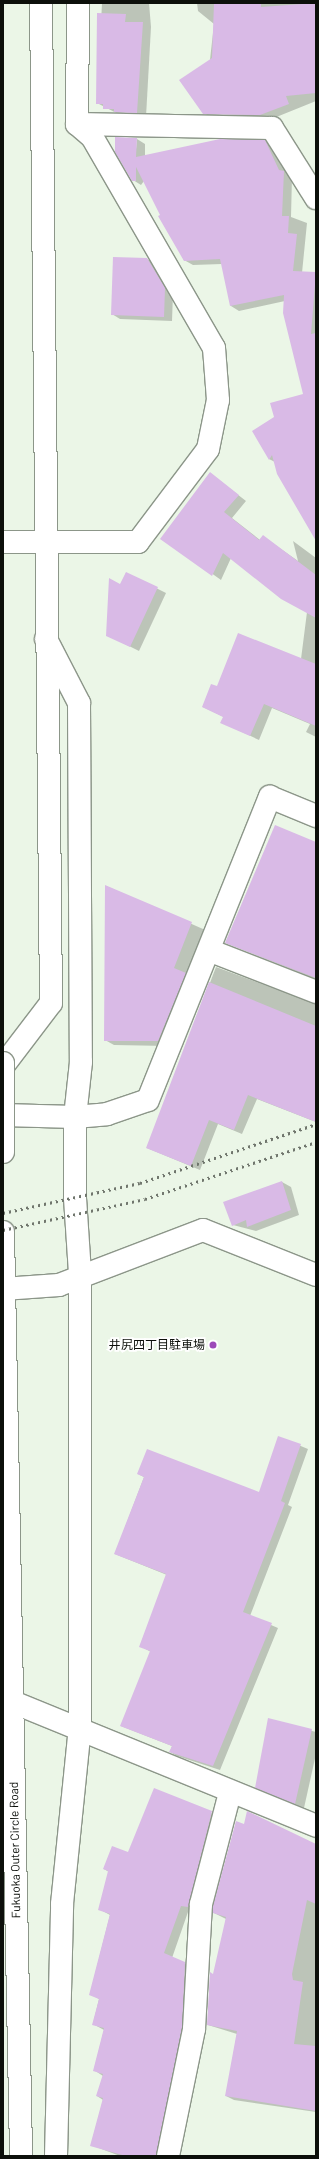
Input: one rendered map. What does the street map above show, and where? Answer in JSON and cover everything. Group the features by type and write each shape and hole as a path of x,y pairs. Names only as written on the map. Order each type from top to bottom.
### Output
{"main road":[{"path":"3,1152 3,1064 51,1003 45,542 41,3"},
{"path":"3,542 138,542 208,449 218,400 214,348 92,137 78,124 78,3"},
{"path":"78,124 272,128 316,198"},
{"path":"46,639 79,703 81,1062 75,1117 75,1198 80,1274 80,1727 62,1904 56,2156"},
{"path":"3,1115 75,1117 107,1114 148,1100 211,951 270,797 316,816"},
{"path":"211,951 316,992"},
{"path":"4,1289 59,1285 80,1274 203,1230 316,1275"},
{"name":"Fukuoka Outer Circle Road","path":"3,1232 8,1700 21,2156"},
{"path":"8,1700 80,1727 230,1793 316,1826"},
{"path":"168,2156 194,2029 201,1904 230,1793"},
{"path":"3,1994 7,2156"}],"building":[{"path":"214,3 261,3 261,7 316,3 316,93 286,96 289,104 260,115 203,114 179,80 212,58"},
{"path":"97,13 126,14 125,22 143,22 137,113 114,112 114,109 103,109 103,104 96,104"},
{"path":"115,137 137,138 136,157 220,139 265,140 279,170 284,171 282,216 289,216 288,233 297,234 293,271 316,272 311,334 316,333 316,541 277,474 272,455 269,460 252,431 274,417 270,403 303,394 283,313 284,295 230,306 220,259 184,261 158,216 160,215 136,167 136,181 132,181 115,152"},
{"path":"113,257 147,258 165,288 164,317 111,315"},
{"path":"210,472 239,495 224,512 259,540 263,535 316,575 316,618 281,599 223,553 212,576 160,539"},
{"path":"126,572 158,587 130,647 106,636 109,578 120,584"},
{"path":"238,633 316,664 316,726 264,704 250,736 220,723 223,717 202,707 211,684 217,686"},
{"path":"275,825 316,842 316,978 225,943"},
{"path":"105,885 192,922 174,968 186,973 158,1041 104,1041"},
{"path":"209,982 316,1026 316,1122 248,1095 234,1130 209,1120 191,1166 146,1148"},
{"path":"282,1181 291,1210 247,1227 246,1220 232,1226 223,1202"},
{"path":"278,1436 301,1444 281,1501 285,1503 243,1612 272,1623 213,1766 169,1752 172,1746 120,1726 150,1651 139,1647 166,1574 114,1554 144,1477 137,1474 147,1449 259,1492"},
{"path":"268,1718 312,1729 295,1804 255,1788"},
{"path":"154,1788 212,1811 188,1907 181,1906 164,1953 185,1962 182,2027 156,2156 126,2156 90,2146 103,2098 96,2096 103,2074 93,2071 104,2028 92,2025 99,1999 89,1995 110,1914 98,1910 108,1871 103,1869 112,1846 128,1852"},
{"path":"247,1811 316,1844 316,1904 307,1900 292,1974 293,1980 303,1982 294,2044 316,2046 316,2111 225,2096 237,2031 207,2025 210,1972 213,1974 226,1917 213,1913 213,1906 236,1821 244,1824"}],"railway":[{"path":"3,1213 140,1183 316,1124"},
{"path":"3,1230 145,1199 316,1142"}],"place":[{"name":"井尻四丁目駐車場","path":"213,1345"}]}
